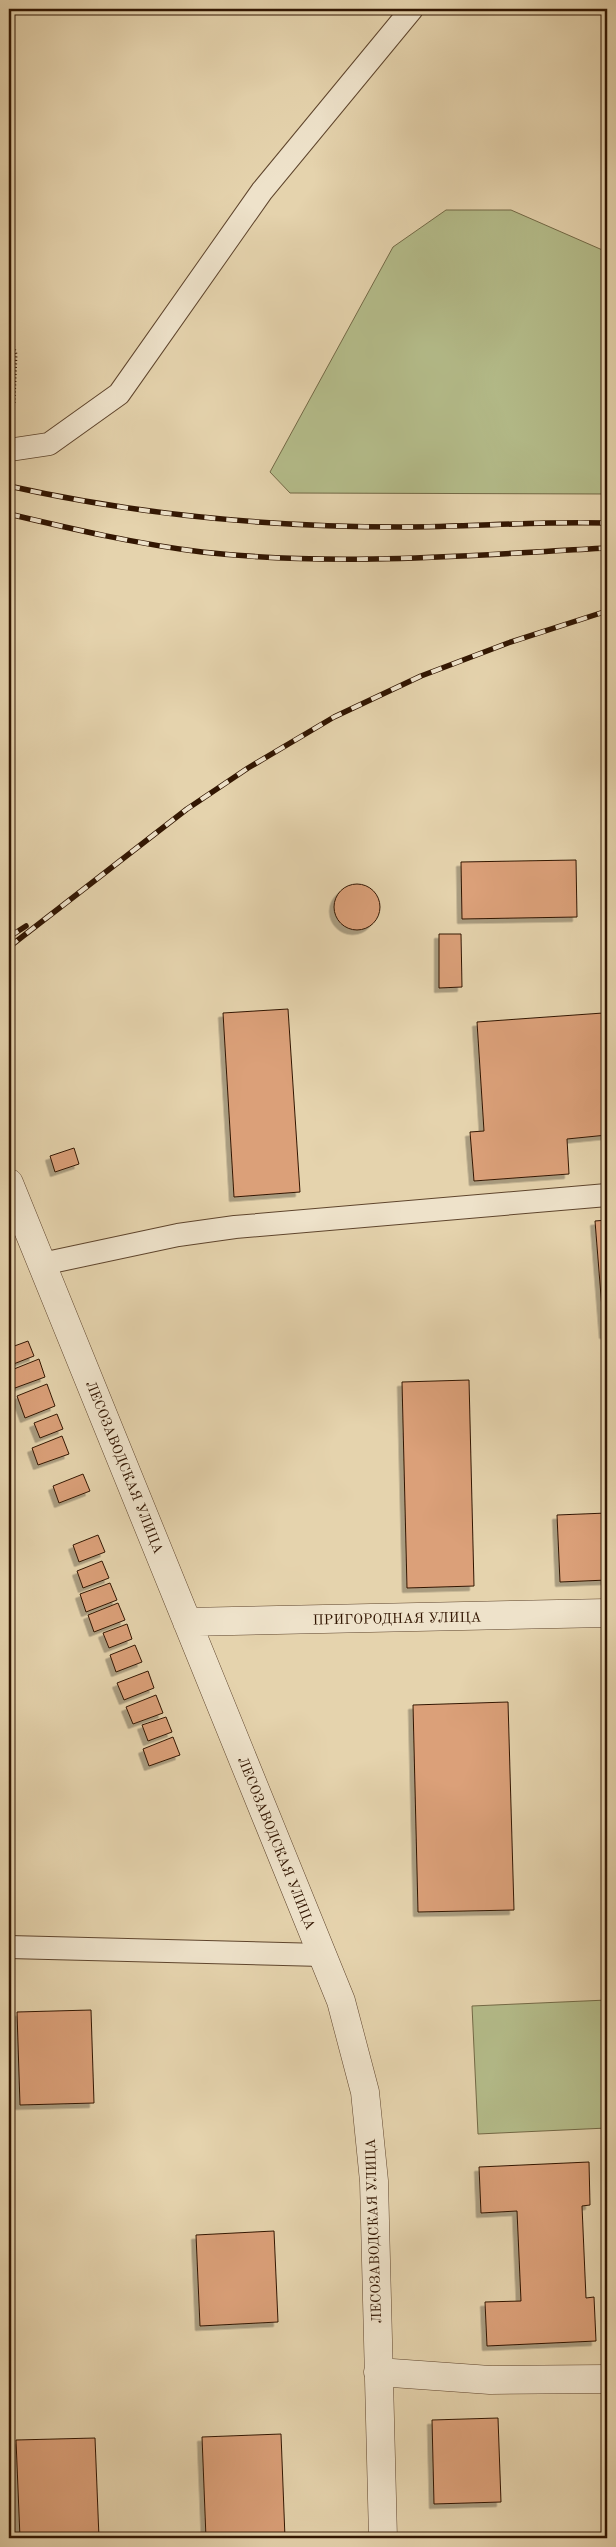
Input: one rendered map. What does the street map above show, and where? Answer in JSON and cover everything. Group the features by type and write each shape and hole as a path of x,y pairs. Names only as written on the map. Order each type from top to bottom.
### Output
{"street":[{"name":"ЛЕСОЗАВОДСКАЯ УЛИЦА","path":"9,1183 341,2001 365,2092 374,2181 382,2538"},
{"name":"ПРИГОРОДНАЯ УЛИЦА","path":"187,1622 607,1613"},
{"path":"378,2372 490,2380 607,2379"}],"lane":[{"path":"9,450 49,444 119,394 262,191 412,9"},
{"path":"42,1264 178,1235 235,1227 607,1195"},
{"path":"9,1947 322,1955"}],"path":[{"path":"9,333 16,354 14,403 9,423"}],"green space":[{"path":"446,210 511,210 607,252 607,494 290,493 270,472 393,247"},
{"path":"607,2000 607,2128 478,2134 472,2006"}],"building":[{"path":"576,860 577,917 462,919 461,862"},
{"path":"352,884 362,884 376,894 380,907 376,920 370,926 362,930 352,930 338,920 334,912 334,902 344,888"},
{"path":"439,934 461,934 462,987 439,988"},
{"path":"288,1009 300,1192 234,1197 223,1013"},
{"path":"603,1013 607,1075 607,1135 567,1139 569,1174 474,1181 470,1132 484,1131 477,1022"},
{"path":"74,1148 79,1164 55,1172 50,1156"},
{"path":"607,1220 607,1334 604,1334 595,1221"},
{"path":"28,1341 34,1356 11,1365 9,1348"},
{"path":"39,1359 45,1377 15,1388 9,1371"},
{"path":"469,1380 474,1586 407,1588 402,1382"},
{"path":"47,1384 55,1406 25,1418 17,1396"},
{"path":"57,1414 63,1429 40,1438 34,1423"},
{"path":"62,1436 69,1454 38,1465 32,1448"},
{"path":"83,1474 90,1491 59,1503 53,1486"},
{"path":"607,1513 607,1580 560,1582 557,1515"},
{"path":"98,1535 105,1552 79,1562 73,1545"},
{"path":"102,1561 109,1578 83,1588 77,1571"},
{"path":"110,1583 117,1600 86,1612 80,1594"},
{"path":"118,1603 125,1620 94,1632 88,1615"},
{"path":"127,1624 132,1639 109,1648 103,1633"},
{"path":"135,1645 142,1662 116,1672 110,1655"},
{"path":"148,1671 154,1688 124,1700 117,1683"},
{"path":"156,1695 163,1713 133,1724 126,1707"},
{"path":"508,1702 514,1910 418,1912 413,1705"},
{"path":"166,1717 172,1732 148,1741 142,1725"},
{"path":"173,1737 180,1755 149,1766 143,1749"},
{"path":"91,2010 94,2103 20,2105 17,2012"},
{"path":"589,2162 590,2205 582,2206 586,2298 594,2297 596,2341 487,2346 485,2302 521,2301 517,2211 481,2213 479,2167"},
{"path":"274,2231 278,2322 200,2326 196,2235"},
{"path":"498,2418 501,2502 434,2504 432,2420"},
{"path":"281,2434 285,2538 206,2538 202,2437"},
{"path":"95,2438 99,2538 20,2538 16,2440"}],"railway":[{"path":"9,486 106,505 254,522 403,527 607,523"},
{"path":"9,514 153,545 202,552 303,559 404,558 607,548"},
{"path":"9,947 187,809 248,768 334,717 421,676 508,643 607,611"},
{"path":"9,937 26,926"}]}
